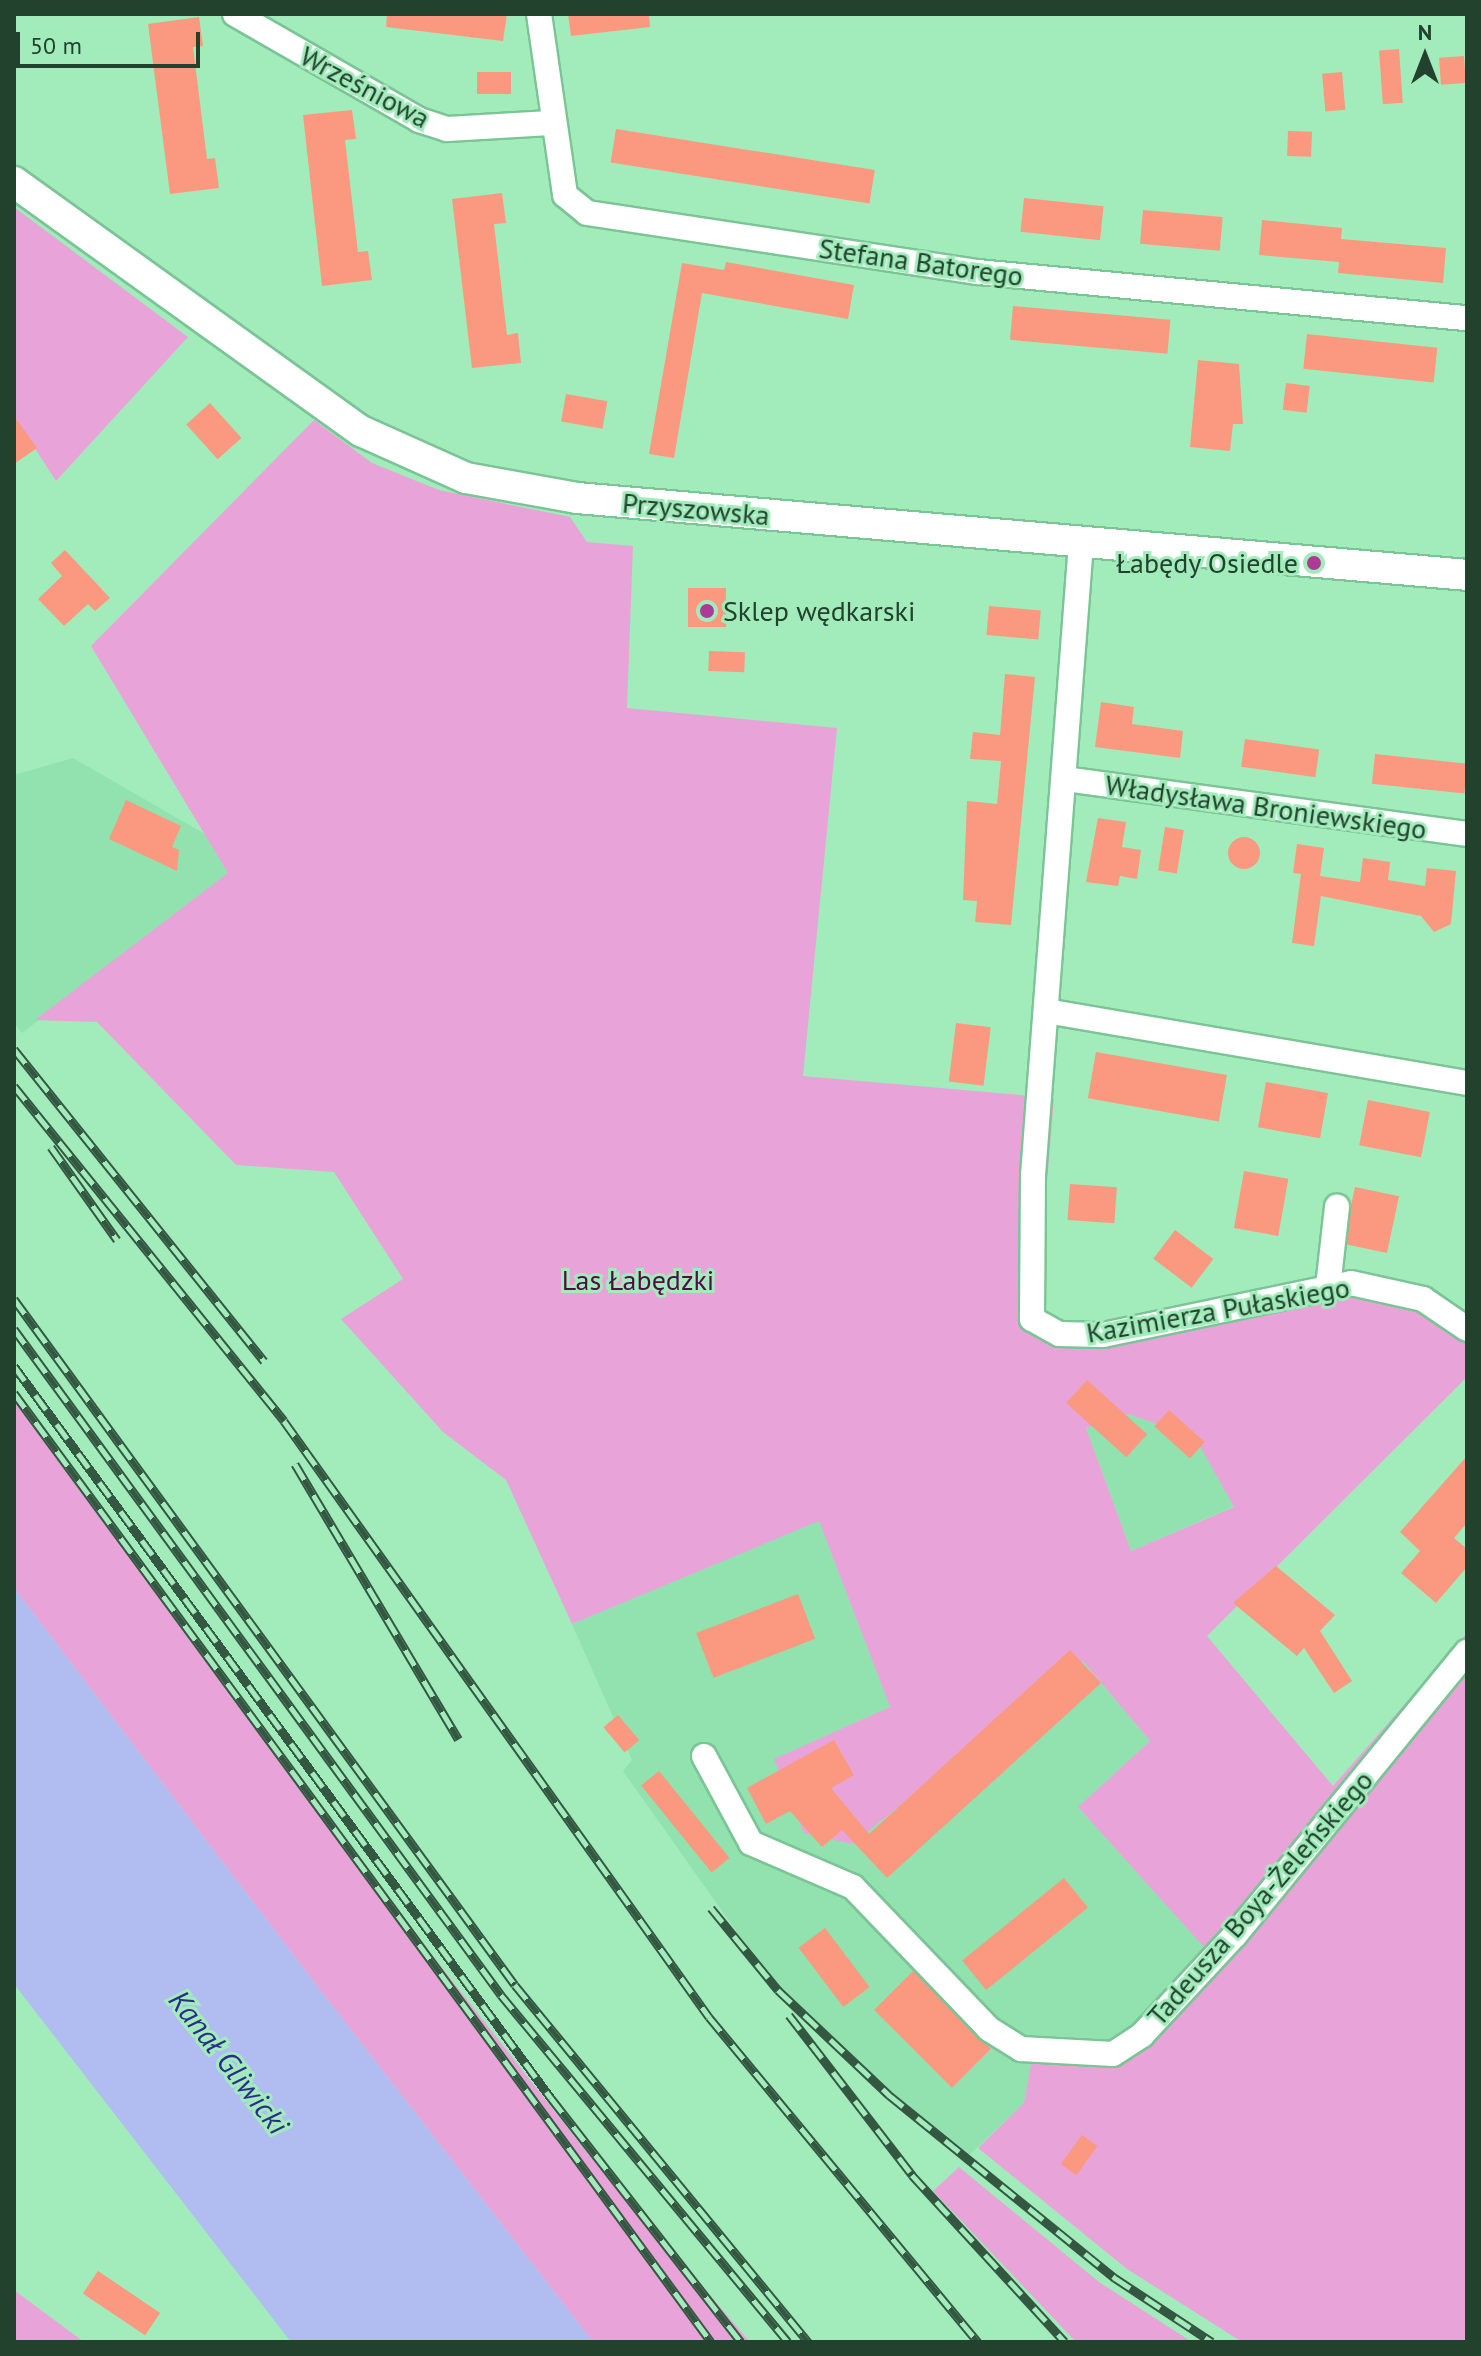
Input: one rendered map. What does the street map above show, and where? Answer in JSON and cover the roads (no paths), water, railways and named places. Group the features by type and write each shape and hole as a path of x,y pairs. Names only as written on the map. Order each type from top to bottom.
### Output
{"street":[{"name":"Wrześniowa","path":"235,14 419,120 447,129 551,123"},
{"name":"Stefana Batorego","path":"539,14 551,123 565,195 587,213 978,272 1467,318"},
{"name":"Przyszowska","path":"14,182 361,431 439,470 577,498 1467,575"},
{"name":"Kazimierza Pułaskiego","path":"1081,543 1027,1288 1032,1319 1059,1334 1103,1335 1328,1287 1391,1287 1467,1329"},
{"name":"Władysława Broniewskiego","path":"1065,779 1467,834"},
{"path":"1046,1011 1467,1083"},
{"path":"1328,1287 1337,1207"},
{"name":"Tadeusza Boya-Żeleńskiego","path":"704,1756 751,1843 853,1887 989,2029 1021,2049 1113,2054 1142,2035 1235,1935 1467,1652"}],"water":[{"name":"Kanał Gliwicki","path":"14,1588 593,2342 291,2342 14,1984"}],"railway":[{"path":"14,1049 264,1361"},
{"path":"14,1086 284,1421 709,2017 978,2342"},
{"path":"51,1147 117,1240"},
{"path":"14,1299 515,1985 808,2342"},
{"path":"14,1329 501,1995 788,2342"},
{"path":"14,1366 551,2098 741,2342"},
{"path":"14,1393 711,2342"},
{"path":"295,1464 458,1739"},
{"path":"711,1908 778,1990 889,2095 1115,2278 1212,2342"},
{"path":"789,2015 912,2175 1065,2342"}],"place":[{"name":"Łabędy Osiedle","path":"1314,563"},
{"name":"Sklep wędkarski","path":"707,611"}],"park label":[{"name":"Las Łabędzki","path":"638,1280"}]}
